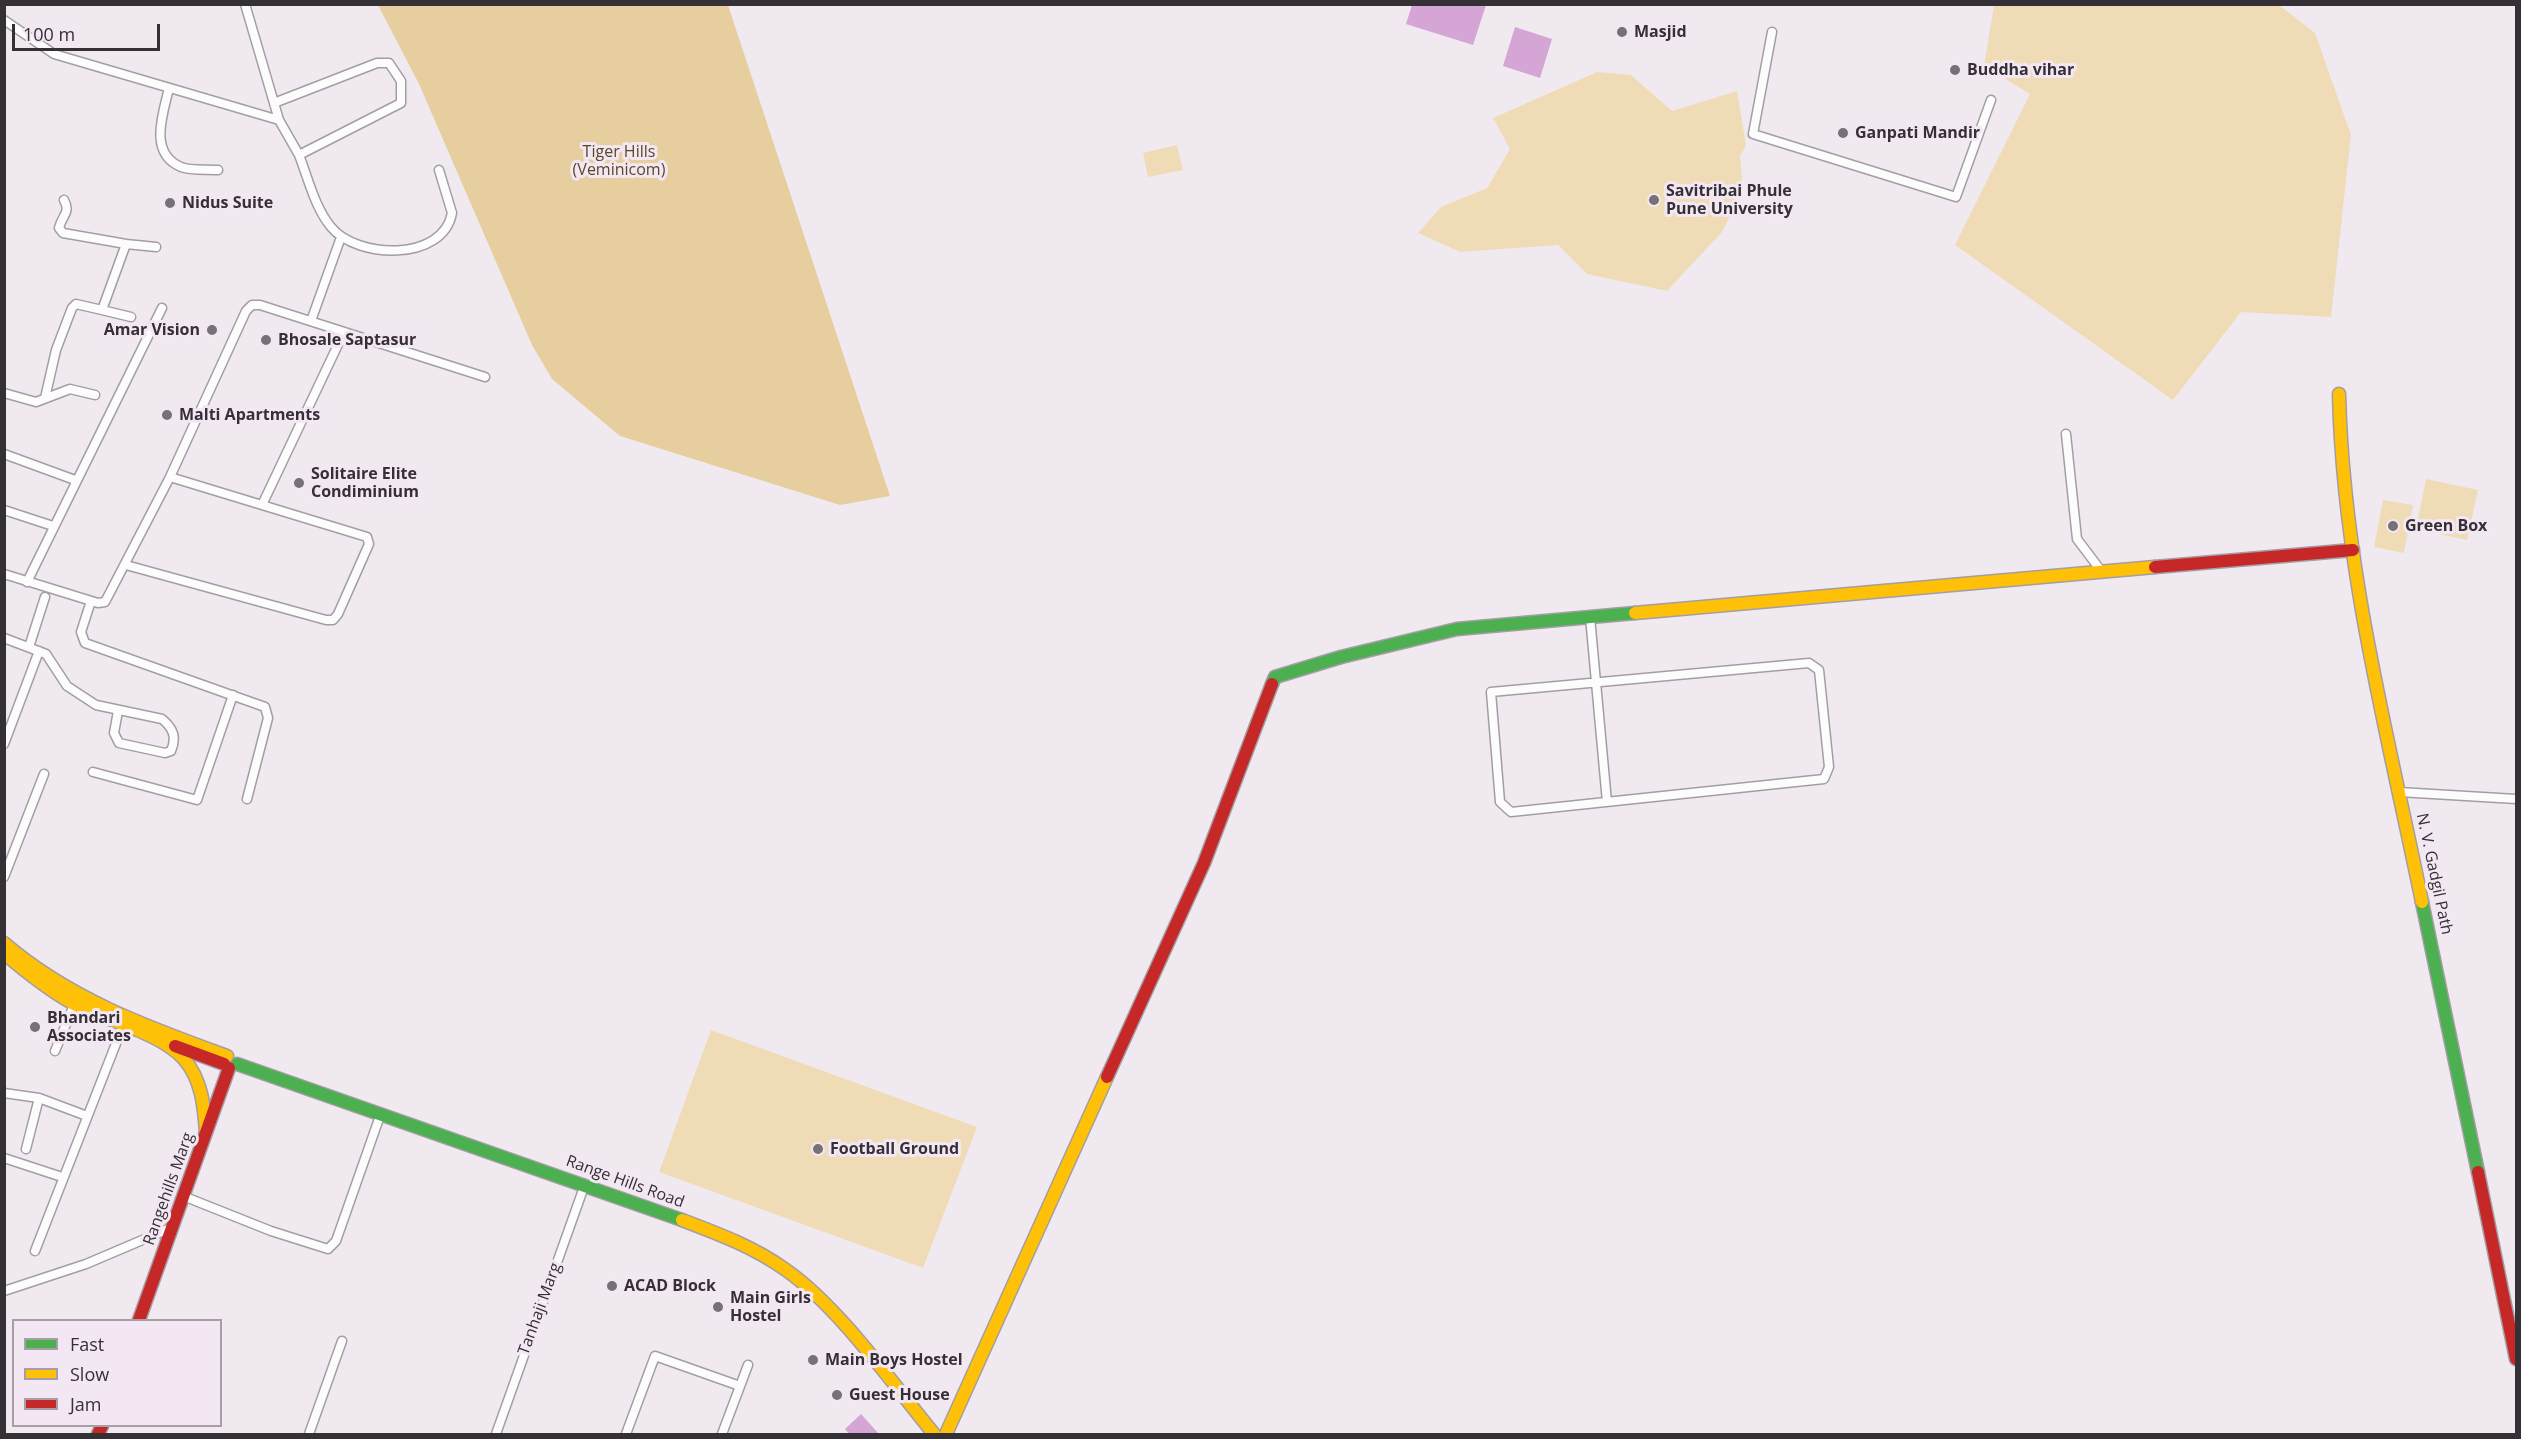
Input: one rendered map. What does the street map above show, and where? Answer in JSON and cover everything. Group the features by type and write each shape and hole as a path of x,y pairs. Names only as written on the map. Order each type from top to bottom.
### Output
{"street":[{"path":"245,4 279,120 299,155 324,218 341,237 348,243 371,249 408,249 432,241 445,230 452,213 438,170"},
{"path":"4,20 54,54 279,120"},
{"path":"1772,32 1753,134 1956,197 1991,100"},
{"path":"274,103 377,63 389,63 401,81 401,103 299,155"},
{"path":"169,88 158,138 167,157 181,168 218,170"},
{"path":"64,200 68,208 67,214 58,228 63,233 156,248"},
{"path":"311,321 341,237"},
{"path":"102,310 126,244"},
{"path":"45,398 56,350 72,308 76,304 131,318"},
{"path":"4,574 91,601 105,602 170,477 249,307 260,305 485,377"},
{"path":"27,582 75,480 162,308"},
{"path":"262,505 344,332"},
{"path":"4,393 36,402 70,389 95,395"},
{"name":"N. V. Gadgil Path","path":"2339,394 2340,436 2356,578 2517,1359"},
{"path":"2066,434 2077,539 2103,572"},
{"path":"4,454 75,480"},
{"path":"126,565 326,621 333,620 369,544 368,538 170,477"},
{"path":"4,510 53,526"},
{"path":"946,1434 1204,863 1260,711 1275,677 1341,657 1457,628 2353,550"},
{"path":"28,647 45,597"},
{"path":"91,601 81,632 85,643 262,704 268,714 248,799"},
{"path":"1590,617 1606,802"},
{"path":"4,638 46,654 68,686 96,705 162,719 169,725 175,742 171,751 165,753 119,742 114,734 118,711"},
{"path":"4,744 39,651"},
{"path":"1809,663 1819,670 1829,767 1828,775 1820,780 1606,802 1511,812 1503,807 1499,797 1491,692 1809,663"},
{"path":"93,771 197,800 233,695"},
{"path":"4,877 44,774"},
{"path":"2399,792 2517,799"},
{"path":"4,943 76,999"},
{"path":"4,953 27,972 124,1023 150,1028 229,1063"},
{"path":"55,1051 76,999"},
{"path":"35,1251 124,1023"},
{"name":"Range Hills Road","path":"124,1023 168,1044 381,1113 585,1184 741,1242 787,1270 826,1304 934,1434"},
{"path":"168,1044 187,1060 201,1086 206,1104 206,1132"},
{"name":"Rangehills Marg","path":"139,1319 229,1063"},
{"path":"4,1093 39,1098 87,1116"},
{"path":"26,1149 39,1098"},
{"path":"183,1196 271,1231 328,1249 336,1241 381,1113"},
{"path":"4,1158 62,1177"},
{"name":"Tanhaji Marg","path":"496,1434 585,1184"},
{"path":"4,1292 86,1264 172,1227"},
{"path":"309,1434 342,1341"},
{"path":"626,1434 655,1356 740,1386"},
{"path":"722,1434 748,1365"}],"shaded area":[{"path":"1412,4 1486,5 1473,45 1406,24"},
{"path":"1994,5 2279,5 2315,33 2351,135 2331,317 2241,312 2173,400 1955,245 2030,94 1984,66"},
{"path":"1515,27 1552,39 1540,78 1503,66"},
{"path":"1597,72 1631,75 1672,111 1737,91 1746,145 1740,156 1742,178 1738,200 1722,232 1667,291 1587,274 1558,245 1460,252 1418,233 1441,207 1487,188 1510,149 1493,118"},
{"path":"1177,145 1183,170 1148,177 1143,153"},
{"path":"2426,479 2478,490 2467,540 2416,529"},
{"name":"Green Box","path":"2383,500 2413,505 2404,553 2374,547"},
{"name":"Football Ground","path":"711,1030 977,1127 923,1268 659,1172"},
{"path":"861,1414 879,1434 849,1434 845,1429"}],"green space":[{"name":"Tiger Hills (Veminicom)","path":"378,5 728,5 890,496 840,505 620,436 552,379 532,345 419,84"}],"traffic: fast":[{"path":"1272,684 1275,677 1341,657 1457,629 1635,613"},
{"path":"2422,902 2478,1172"},
{"path":"237,1064 682,1220"}],"traffic: slow":[{"path":"2339,394 2342,458 2358,586 2369,650 2422,902"},
{"path":"1635,613 2155,567"},
{"path":"4,943 29,963 82,996 138,1022 227,1056"},
{"path":"4,953 38,980 74,1004 147,1034 174,1050 184,1059 195,1076 203,1103 206,1132"},
{"path":"946,1434 1107,1077"},
{"path":"682,1220 761,1254 806,1286 845,1325 934,1434"}],"traffic: jam":[{"path":"2155,567 2353,550"},
{"path":"1107,1077 1204,863 1272,684"},
{"path":"175,1046 224,1064"},
{"path":"139,1319 229,1068"},
{"path":"2478,1172 2516,1359"},
{"path":"98,1434 102,1427"}],"place":[{"name":"Masjid","path":"1622,32"},
{"name":"Buddha vihar","path":"1955,70"},
{"name":"Ganpati Mandir","path":"1843,133"},
{"name":"Savitribai Phule Pune University","path":"1654,200"},
{"name":"Nidus Suite","path":"170,203"},
{"name":"Amar Vision","path":"212,330"},
{"name":"Bhosale Saptasur","path":"266,340"},
{"name":"Malti Apartments","path":"167,415"},
{"name":"Solitaire Elite Condiminium","path":"299,483"},
{"name":"Green Box","path":"2393,526"},
{"name":"Bhandari Associates","path":"35,1027"},
{"name":"Football Ground","path":"818,1149"},
{"name":"ACAD Block","path":"612,1286"},
{"name":"Main Girls Hostel","path":"718,1307"},
{"name":"Main Boys Hostel","path":"813,1360"},
{"name":"Guest House","path":"837,1395"}]}
